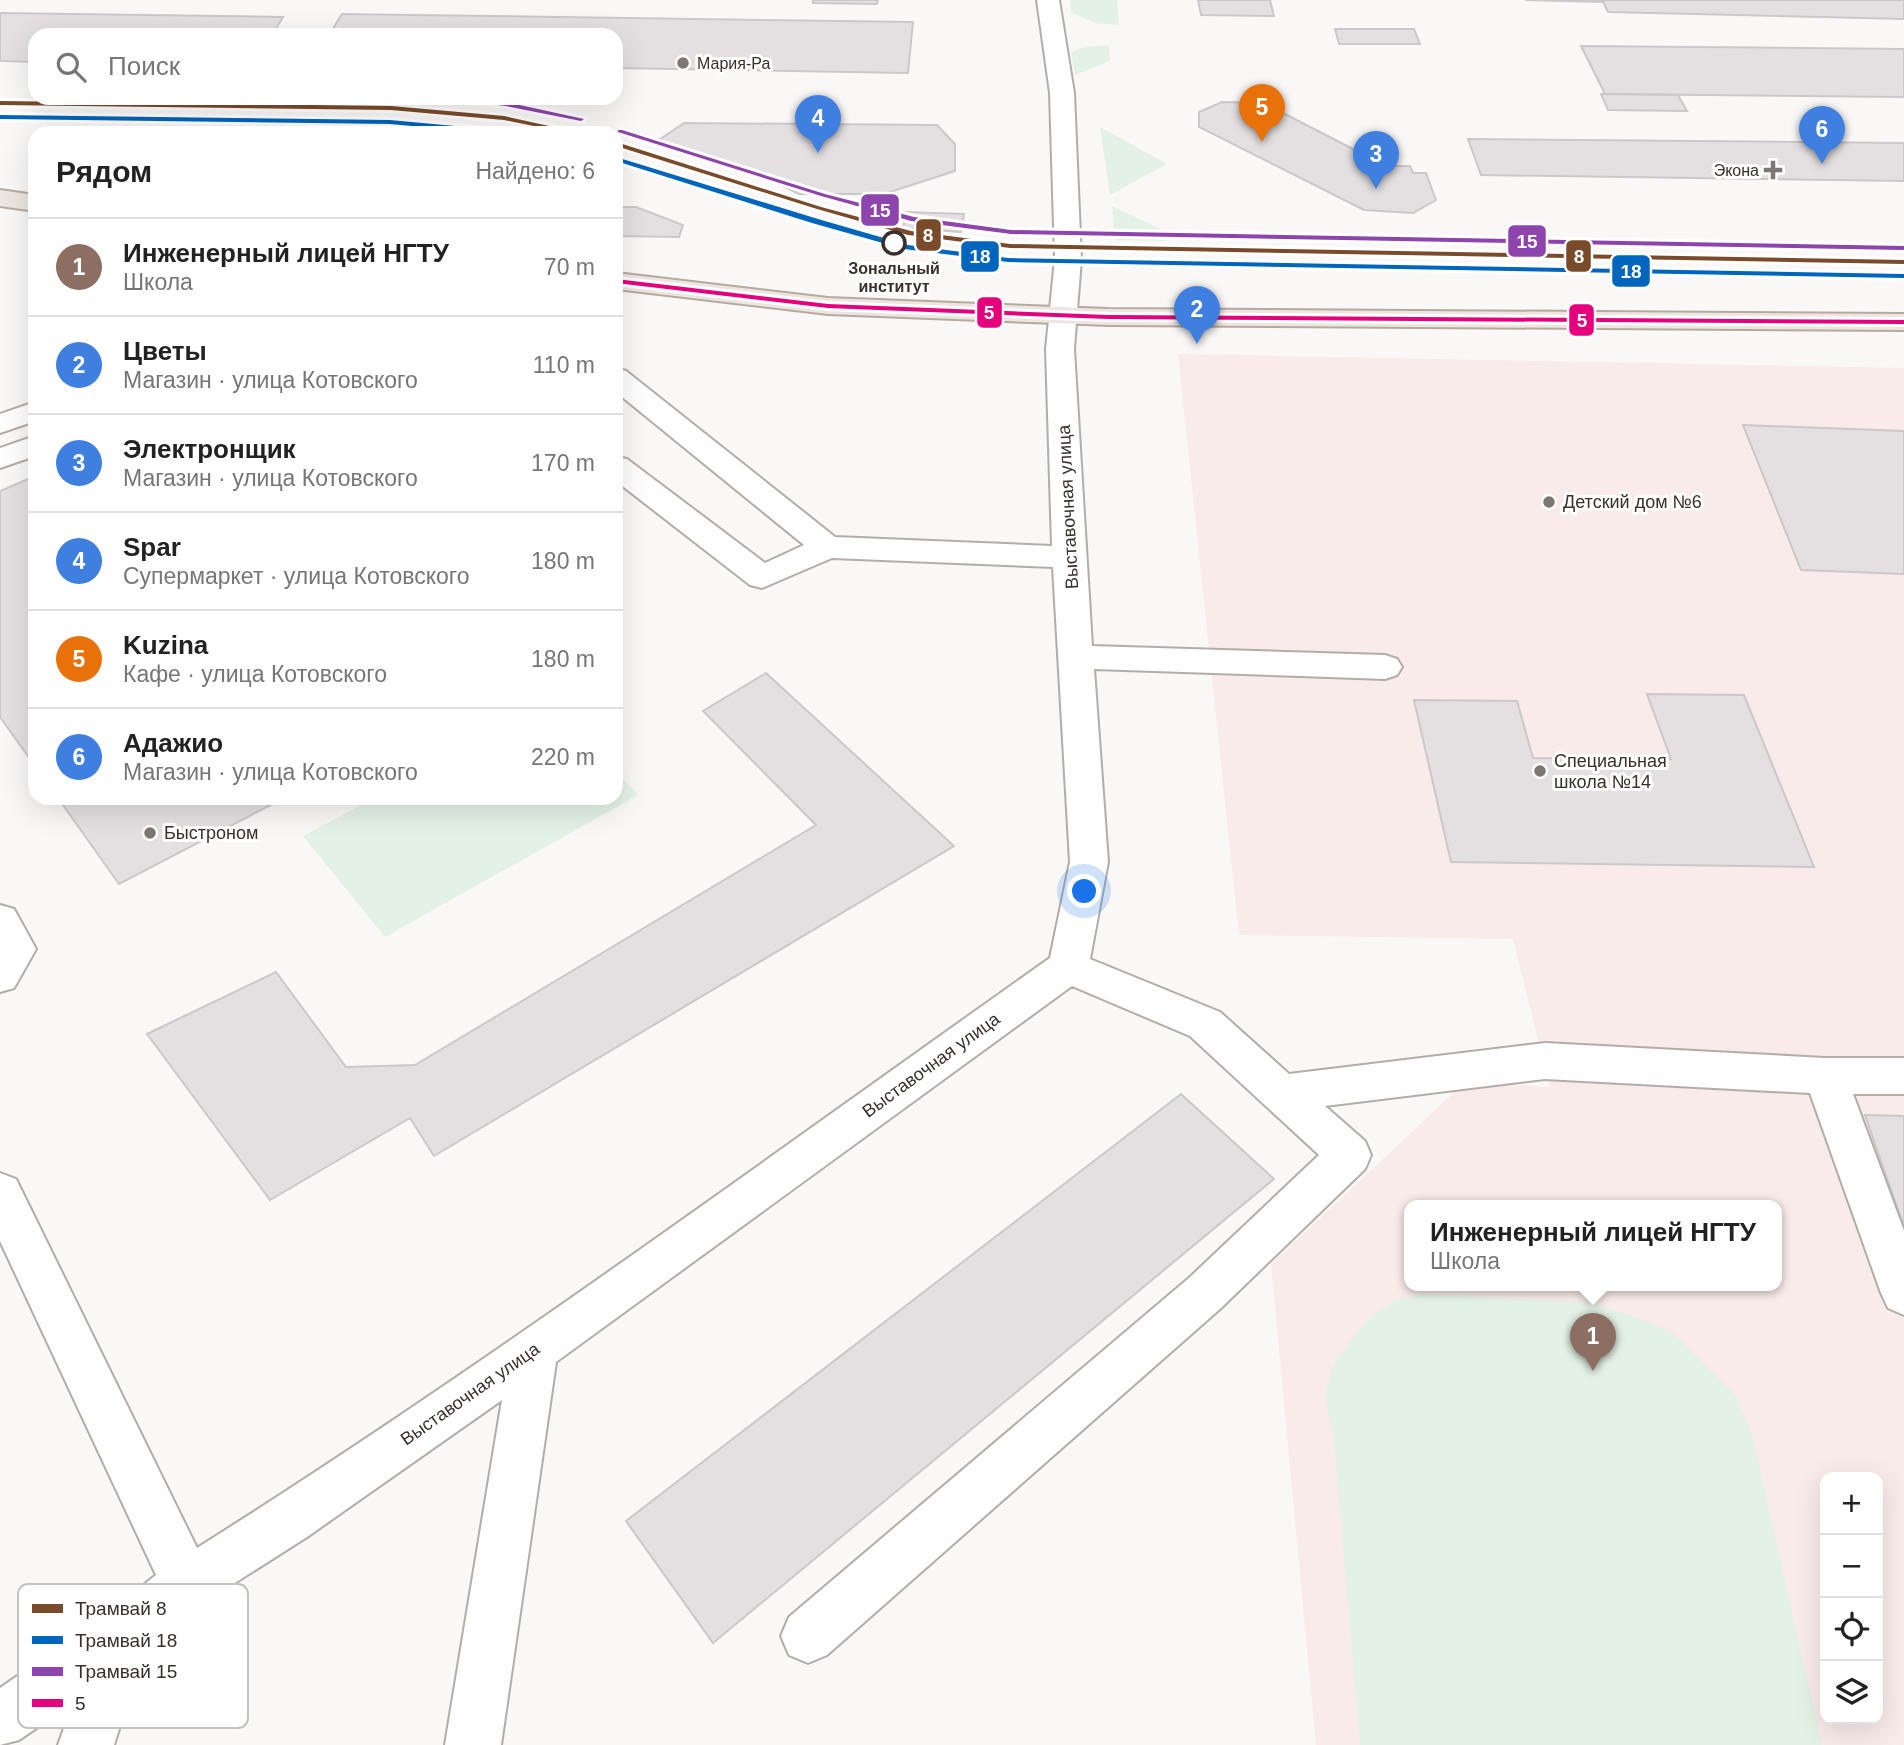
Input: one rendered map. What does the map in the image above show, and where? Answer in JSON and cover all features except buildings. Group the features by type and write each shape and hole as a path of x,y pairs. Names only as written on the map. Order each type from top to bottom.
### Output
{"main road":[{"path":"0,198 28,202"},
{"path":"623,282 828,306 1063,315 1904,322"}],"street":[{"name":"Выставочная улица","path":"187,1584 289,1519 534,1350 1068,967 1089,862 1069,557 1060,349 1068,248 1062,93 1048,0"},
{"path":"623,383 827,547"},
{"path":"0,424 28,414"},
{"path":"0,459 28,448"},
{"path":"623,471 762,578 827,547 1069,557"},
{"path":"1077,657 1385,667"},
{"path":"0,920 16,949 0,975"},
{"path":"808,1636 1205,1293 1349,1155 1205,1024 1068,967"},
{"path":"1280,1093 1545,1061 1825,1076 1904,1076"},
{"path":"1825,1076 1904,1293"},
{"path":"0,1193 187,1584"},
{"path":"472,1745 534,1350"},
{"name":"Выставочная улица","path":"0,1721 18,1708"},
{"path":"86,1745 92,1728"}],"shaded area":[{"path":"1070,0 1117,0 1119,25 1095,23 1071,12"},
{"path":"1109,45 1110,61 1075,75 1071,52 1083,47"},
{"path":"1100,127 1167,164 1110,195"},
{"path":"1112,206 1177,237 1166,241 1115,240"},
{"path":"1178,354 1904,368 1904,1745 1316,1745 1271,1264 1465,1082 1550,1087 1513,939 1239,935"},
{"path":"623,779 638,795 623,803"},
{"path":"362,805 620,805 385,937 303,836"},
{"path":"1424,1294 1591,1303 1641,1319 1673,1333 1737,1397 1753,1439 1822,1745 1360,1745 1334,1438 1325,1396 1333,1364 1369,1318 1396,1300"}],"tram line":[{"name":"8","path":"0,103 28,103"},
{"name":"8","path":"156,105 391,108 504,118 543,126"},
{"name":"15","path":"511,105 581,119"},
{"name":"18","path":"0,117 390,122 433,126"},
{"name":"15","path":"623,132 823,195 914,219 1011,232 1904,248"},
{"name":"8","path":"623,146 819,208 911,233 1010,246 1904,262"},
{"name":"18","path":"623,161 907,247 1008,260 1904,276"}],"transit line":[{"name":"5","path":"623,282 828,306 1108,317 1904,322"}],"place":[{"name":"Мария-Ра","path":"683,63"},
{"name":"Kuzina","path":"1262,142"},
{"name":"Spar","path":"818,153"},
{"name":"Адажио","path":"1822,164"},
{"name":"Экона","path":"1773,170"},
{"name":"Электронщик","path":"1376,189"},
{"name":"Зональный институт","path":"894,243"},
{"name":"Цветы","path":"1197,344"},
{"name":"Детский дом №6","path":"1549,502"},
{"name":"Специальная школа №14","path":"1540,771"},
{"name":"Быстроном","path":"150,833"},
{"name":"Инженерный лицей НГТУ","path":"1593,1371"}]}
